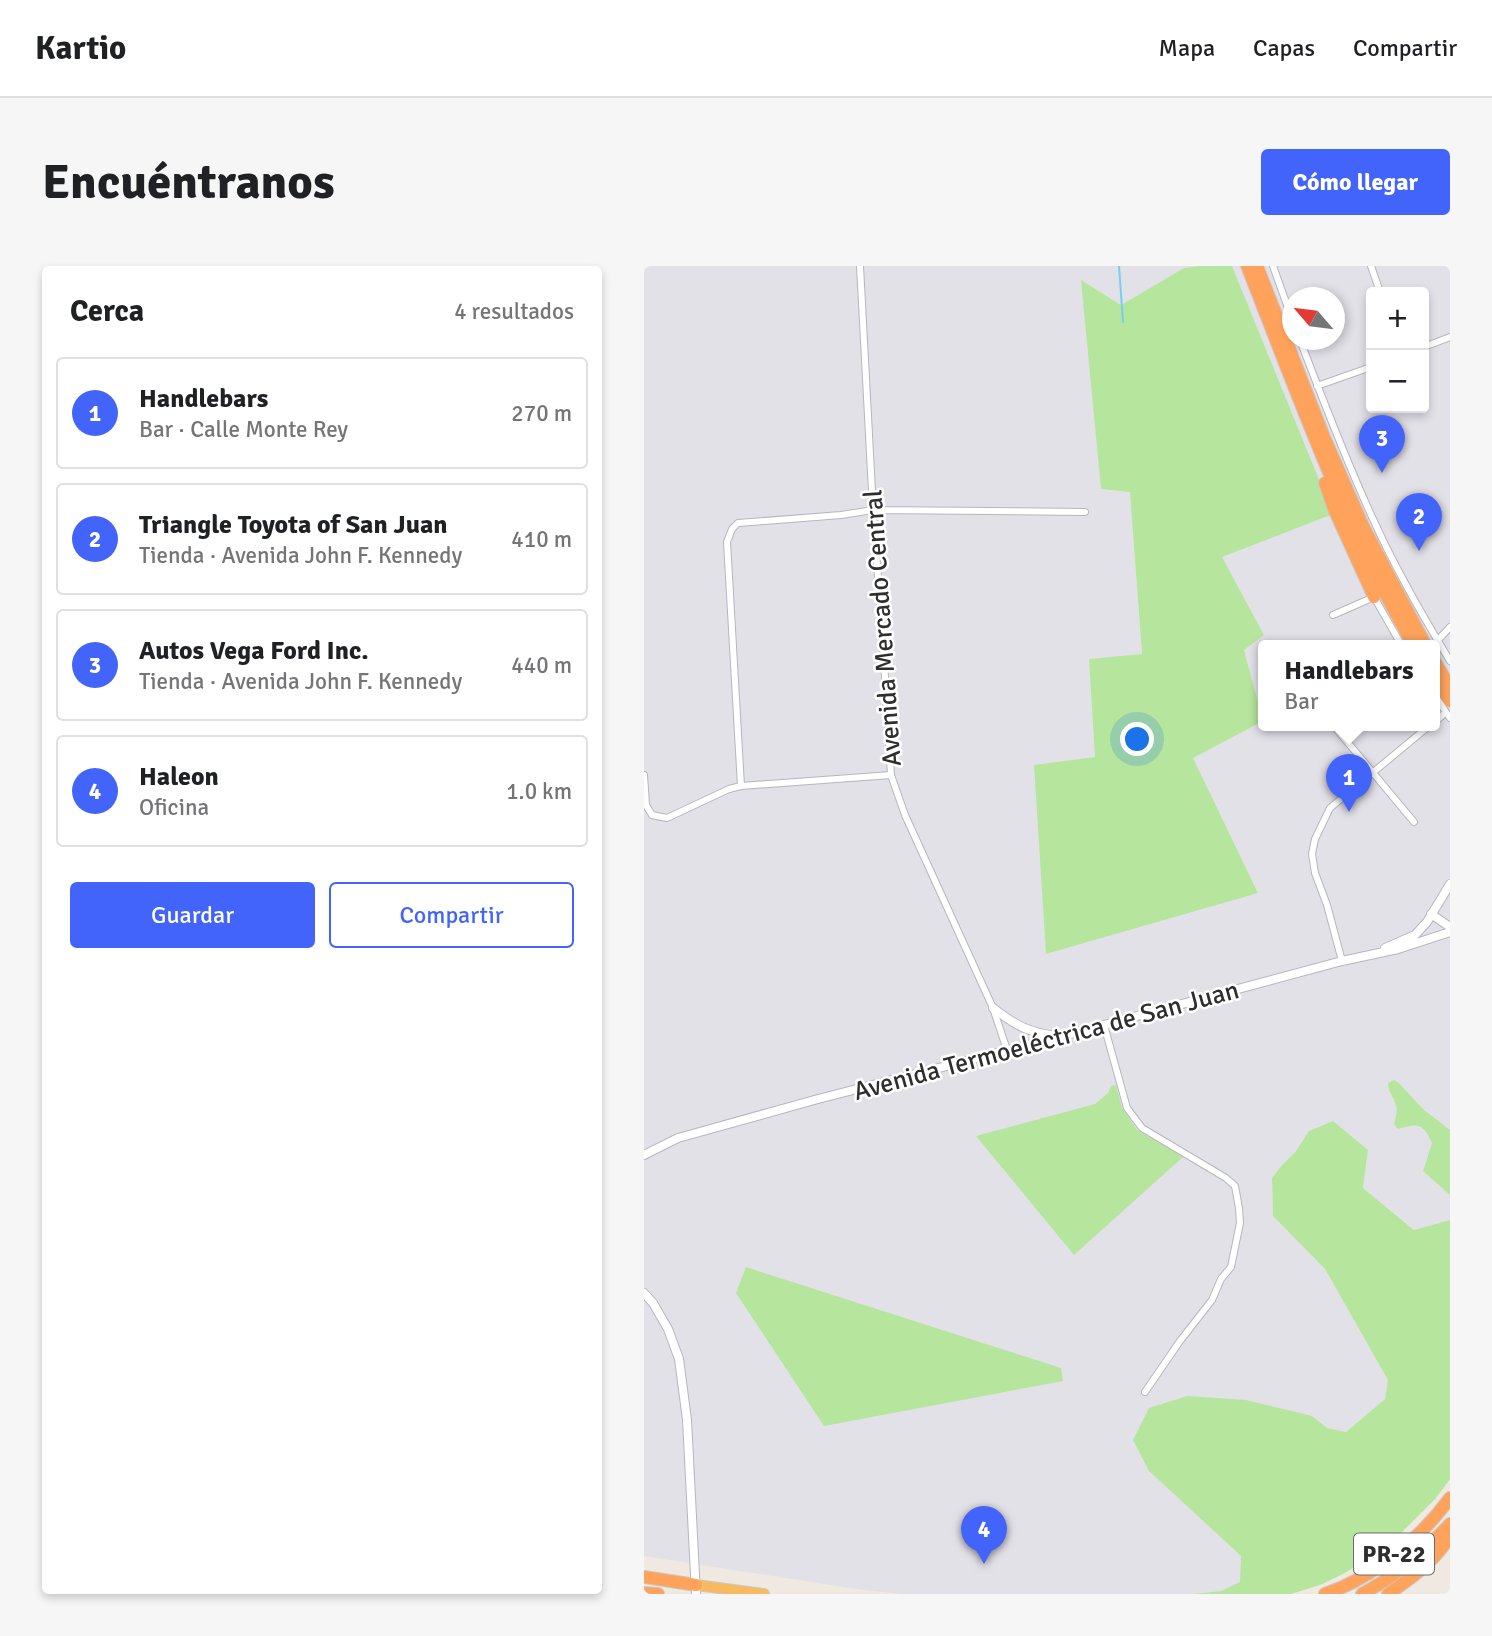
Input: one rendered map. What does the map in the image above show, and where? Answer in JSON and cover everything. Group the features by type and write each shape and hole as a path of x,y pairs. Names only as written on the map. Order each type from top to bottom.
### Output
{"highway":[{"path":"1239,266 1256,288"},
{"path":"1247,266 1353,529 1383,592 1411,640"},
{"path":"1257,266 1324,437 1363,526 1430,640"},
{"path":"1319,449 1326,487 1374,597"},
{"path":"1445,681 1449,710"},
{"name":"PR-22","path":"1325,1594 1362,1576 1388,1559 1427,1525 1450,1498"},
{"name":"PR-22","path":"1362,1594 1401,1570 1450,1524"},
{"path":"1388,1594 1430,1560 1446,1544 1450,1535"},
{"path":"644,1577 696,1589 764,1594"},
{"path":"644,1593 658,1594"}],"street":[{"name":"Avenida Mercado Central","path":"860,266 891,775 905,815 993,1008 1007,1051"},
{"path":"1273,266 1282,290"},
{"path":"1371,266 1378,287"},
{"path":"1429,345 1450,338"},
{"path":"1304,350 1373,519 1431,640"},
{"path":"1317,386 1366,369"},
{"path":"741,786 727,541 732,528 738,523 873,510 1085,512"},
{"path":"1333,615 1374,597 1399,640"},
{"path":"1435,640 1450,627"},
{"path":"1338,731 1414,822"},
{"path":"1342,961 1315,873 1312,854 1315,839 1330,808 1423,731"},
{"path":"644,775 646,805 652,815 667,818 741,786 891,775"},
{"path":"644,821 652,815"},
{"path":"1373,953 1416,935 1450,884"},
{"path":"1432,914 1450,930"},
{"name":"Avenida Termoeléctrica de San Juan","path":"645,1153 678,1138 818,1099 1342,961 1398,949 1450,930"},
{"path":"993,1008 1012,1023 1025,1029 1039,1034 1063,1036"},
{"path":"1104,1025 1127,1108 1142,1128 1194,1157 1235,1186 1239,1208 1240,1223 1230,1267 1221,1279 1212,1300 1145,1392"},
{"path":"644,1293 668,1329 679,1359 687,1420 696,1589"}],"shaded area":[{"path":"644,266 1200,266 1184,268 1121,305 1082,281 1101,488 1130,491 1142,655 1089,659 1096,758 1035,766 1046,954 1258,892 1192,758 1258,724 1258,731 1440,731 1440,640 1258,640 1258,702 1244,650 1264,635 1221,557 1332,514 1232,266 1450,266 1450,1130 1423,1109 1399,1083 1389,1093 1396,1104 1398,1129 1418,1125 1426,1130 1432,1143 1423,1170 1450,1195 1450,1220 1415,1230 1363,1188 1368,1150 1333,1121 1309,1131 1296,1151 1272,1178 1273,1216 1325,1269 1388,1380 1385,1399 1346,1432 1327,1428 1312,1416 1149,1471 1241,1556 1240,1582 1221,1591 1193,1594 901,1594 644,1556"}],"green space":[{"path":"1232,266 1333,514 1222,557 1264,635 1244,650 1258,702 1258,724 1193,758 1258,893 1046,954 1034,765 1095,757 1089,659 1142,654 1130,492 1101,489 1081,280 1121,305 1184,268"},
{"path":"1394,1080 1423,1109 1450,1130 1450,1195 1423,1171 1432,1143 1423,1128 1410,1126 1398,1129 1394,1124 1397,1108 1388,1083"},
{"path":"1116,1085 1122,1108 1137,1130 1183,1157 1074,1255 976,1136 1095,1104 1108,1093 1111,1086"},
{"path":"1333,1121 1368,1150 1363,1188 1414,1230 1450,1220 1450,1479 1436,1498 1387,1547 1320,1585 1291,1594 1193,1594 1221,1591 1240,1582 1241,1556 1149,1471 1133,1440 1149,1408 1187,1396 1246,1400 1312,1416 1327,1428 1346,1432 1385,1399 1388,1380 1325,1269 1273,1216 1272,1178 1296,1151 1309,1131"},
{"path":"746,1267 1061,1368 1063,1381 824,1426 736,1293"}],"waterway":[{"path":"1119,266 1123,322"}],"place":[{"name":"Autos Vega Ford Inc.","path":"1382,473"},
{"name":"Triangle Toyota of San Juan","path":"1419,551"},
{"name":"Handlebars","path":"1349,812"},
{"name":"Haleon","path":"984,1564"}]}
